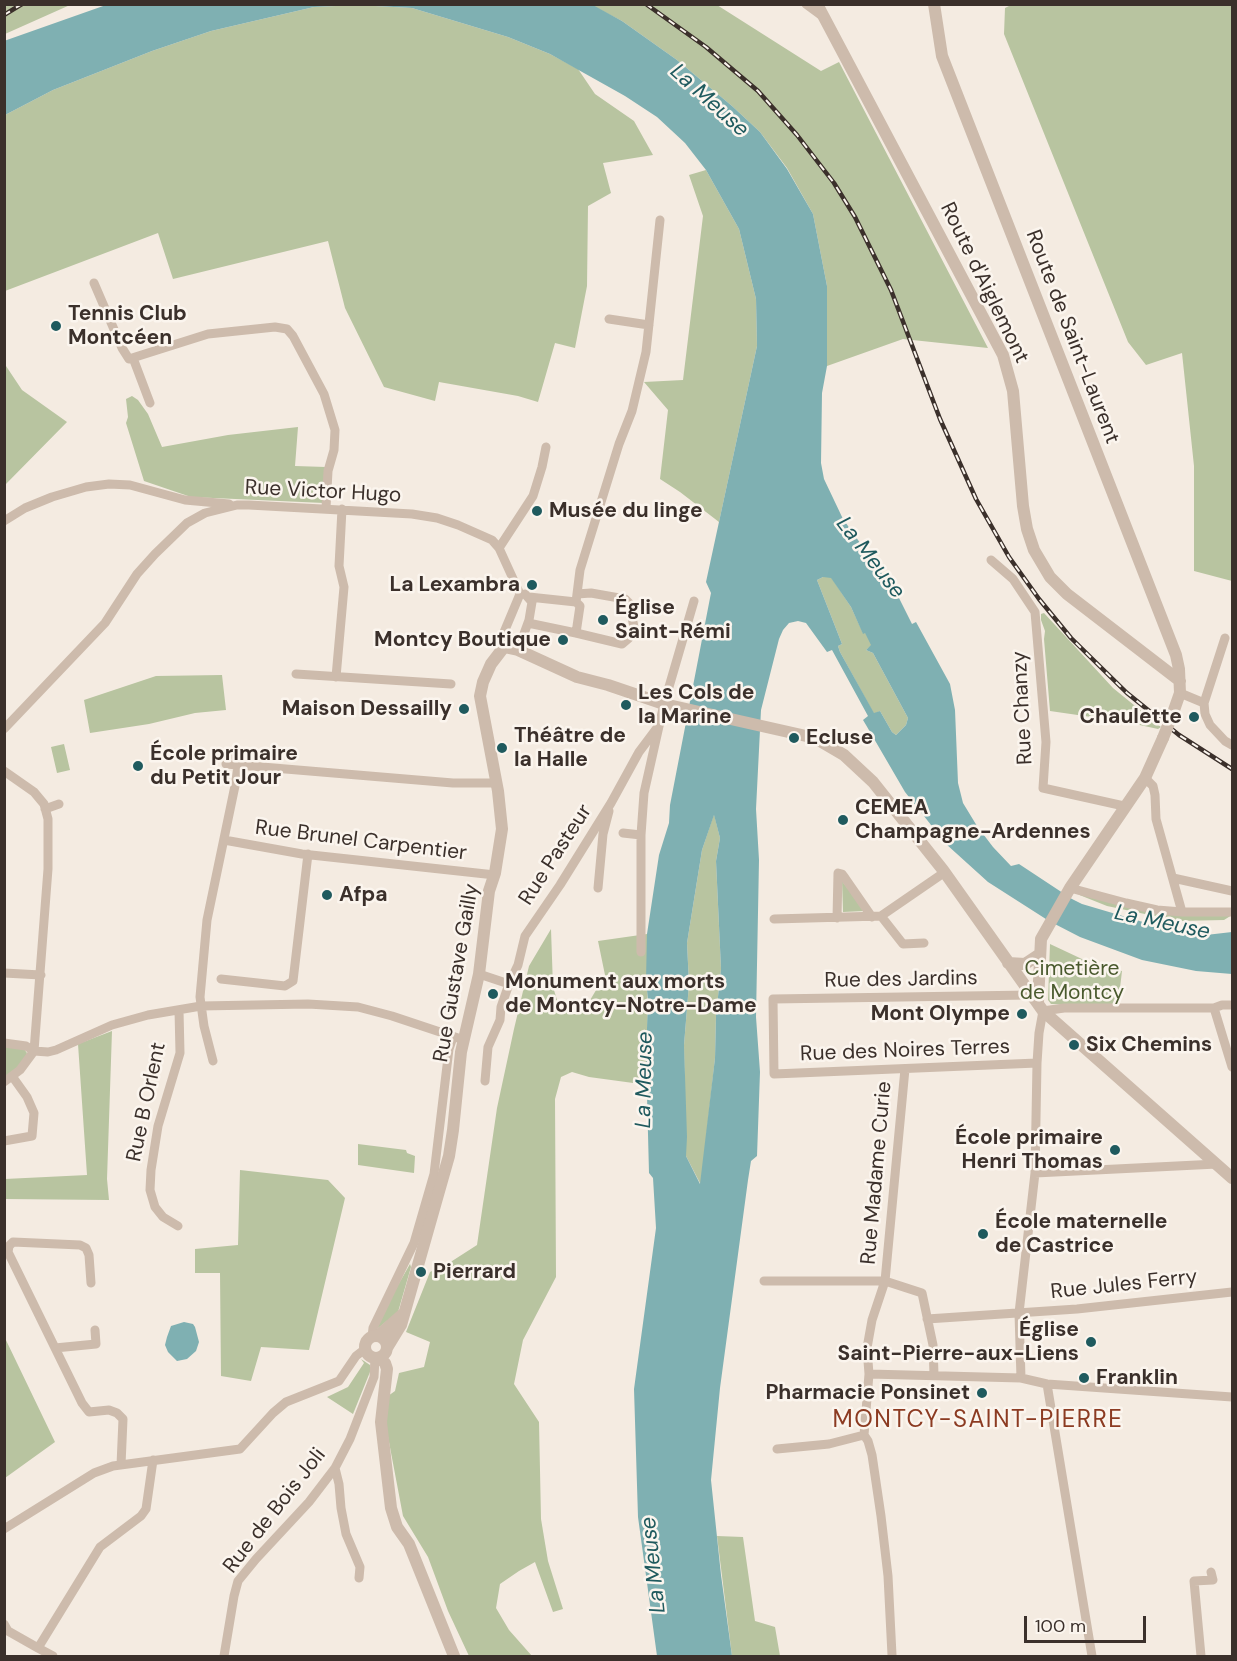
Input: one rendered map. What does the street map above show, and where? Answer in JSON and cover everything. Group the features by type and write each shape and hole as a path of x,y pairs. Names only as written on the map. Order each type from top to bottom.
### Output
{"street":[{"path":"806,4 824,17"},
{"name":"Route d'Aiglemont","path":"817,4 1003,355 1013,391 1023,506 1034,550 1050,577 1066,594 1180,687"},
{"name":"Route de Saint-Laurent","path":"934,4 942,56 1176,655 1180,687"},
{"path":"576,633 580,606 576,598 580,570 619,444 632,411 646,352 660,220"},
{"path":"94,283 129,360 208,333 261,327 287,329 324,394 335,430 334,450 328,471 326,508"},
{"path":"609,319 649,325"},
{"path":"133,358 150,404"},
{"path":"511,648 528,623 532,602 525,595 499,548 533,496 546,447"},
{"path":"4,521 25,508 52,497 86,487 109,484 130,485 185,500 237,505"},
{"name":"Rue Victor Hugo","path":"4,729 105,623 137,574 155,554 200,514 237,505 412,514 437,518 483,535 499,548"},
{"path":"336,677 344,587 339,566 342,509"},
{"name":"Rue Chanzy","path":"991,560 1013,579 1035,612 1046,742 1043,789 1124,806"},
{"path":"525,595 576,598 591,593 625,599 629,603 634,627 629,638 622,644 528,623"},
{"path":"525,595 502,637 511,648 577,677 669,705 815,738 831,746 858,766 885,796 945,872 1037,1003 1233,1178"},
{"path":"641,952 641,835 644,793 660,724 669,705 694,601"},
{"path":"1225,638 1204,703 1205,714 1219,734 1233,745"},
{"name":"Rue Gustave Gailly","path":"375,1336 373,1328 414,1243 434,1174 448,1057 458,1038 479,974 489,891 495,875 502,830 497,783 480,696 491,664 511,648"},
{"path":"296,674 451,684"},
{"path":"1021,1378 1019,1313 1035,1173 1036,1063 1039,1034 1037,1003 1041,939 1069,889 1145,778 1173,713 1180,687 1204,703"},
{"name":"Rue Pasteur","path":"485,1081 488,1047 500,1020 501,1007 508,984 518,965 525,936 611,803 639,752 660,724"},
{"path":"1219,734 1233,737"},
{"path":"226,764 236,761 453,783 497,783"},
{"path":"213,1061 200,997 207,920 224,840 236,761"},
{"path":"4,771 34,792 44,804 48,819 48,869 34,1051 27,1063 8,1079 27,1097 34,1113 32,1136 4,1141"},
{"path":"1145,778 1153,786 1156,819 1182,912"},
{"path":"598,888 603,834 611,803"},
{"path":"45,809 59,804"},
{"path":"623,833 641,835"},
{"name":"Rue Brunel Carpentier","path":"224,840 308,854 495,875"},
{"path":"221,979 285,986 293,981 308,854"},
{"path":"774,919 876,917 945,872"},
{"path":"837,918 838,873 842,874 876,917 903,944 924,943"},
{"path":"1173,878 1233,891"},
{"path":"1069,889 1157,910 1233,912"},
{"path":"1008,963 1025,964 1040,954"},
{"path":"4,973 41,975"},
{"path":"479,974 508,984"},
{"name":"Rue des Jardins","path":"774,1074 773,999 1037,1003 1064,1008 1214,1008 1233,1005"},
{"path":"4,1043 26,1046 34,1051 48,1052 112,1024 148,1014 201,1006 317,1004 358,1007 458,1038"},
{"path":"1214,1008 1233,1067"},
{"name":"Rue B Orlent","path":"178,1226 163,1217 155,1207 150,1190 158,1126 180,1053 179,1010"},
{"name":"Rue Gustave Gailly","path":"380,1354 396,1334 404,1314 449,1155 458,1038"},
{"name":"Rue des Noires Terres","path":"774,1074 1036,1063"},
{"name":"Rue Madame Curie","path":"864,1435 869,1374 867,1347 872,1320 885,1281 905,1069"},
{"path":"1035,1173 1217,1164"},
{"path":"91,1283 89,1255 86,1248 80,1245 14,1242 9,1246 8,1252 86,1409 89,1412 109,1410 117,1413 123,1419 121,1465"},
{"path":"764,1281 885,1281 922,1293 933,1345 934,1375"},
{"name":"Rue Jules Ferry","path":"927,1319 1077,1309 1233,1292"},
{"path":"4,1529 94,1473 121,1465 240,1449 286,1402 339,1381 356,1356 365,1348 367,1341 404,1314"},
{"path":"55,1348 96,1344 95,1330"},
{"path":"375,1336 386,1341 380,1354"},
{"path":"365,1348 369,1355 380,1354"},
{"path":"380,1354 387,1369 381,1422 391,1508 397,1527 409,1544 454,1656"},
{"name":"Rue de Bois Joli","path":"224,1656 238,1581 309,1502 335,1468 350,1439 374,1377 380,1354"},
{"path":"869,1374 1021,1378 1047,1384 1233,1397"},
{"path":"1047,1384 1092,1656"},
{"path":"777,1449 829,1444 864,1435 868,1441 872,1455 888,1576 892,1655"},
{"path":"38,1648 100,1547 141,1516 146,1509 153,1460"},
{"path":"335,1468 339,1484 340,1508 344,1526 360,1567 359,1578"},
{"path":"1201,1656 1194,1581 1213,1580 1211,1572"},
{"path":"4,1624 8,1631 53,1656"}],"green space":[{"path":"5,4 69,4 70,5 5,34"},
{"path":"357,5 412,8 508,37 550,54 578,69 595,94 634,121 653,155 603,163 611,193 588,206 587,286 575,348 555,343 538,402 518,396 439,382 435,401 384,387 345,308 328,241 173,279 158,233 5,291 5,115 53,90 152,51 211,31 314,7"},
{"path":"591,5 717,5 821,71 839,62 988,348 903,339 827,366 827,286 813,214 787,168 760,132 677,60 622,21"},
{"path":"1011,5 1232,5 1232,581 1194,571 1194,466 1182,353 1146,365 1128,342 1004,34 1005,8"},
{"path":"706,170 739,229 756,299 757,346 719,522 660,479 668,410 644,382 683,380 703,216 689,175"},
{"path":"4,363 22,390 67,422 5,485"},
{"path":"132,396 138,400 148,414 162,447 228,435 298,427 295,466 326,467 324,503 191,497 144,481 126,423 128,417 126,399"},
{"path":"831,577 851,607 863,633 865,632 872,645 866,650 873,653 908,718 906,725 896,735 880,711 874,714 840,652 838,646 842,644 817,580"},
{"path":"1044,613 1113,688 1161,727 1158,729 1050,711 1045,631 1041,620 1041,614"},
{"path":"222,675 226,710 195,713 149,724 90,733 84,700 156,676"},
{"path":"64,744 70,770 57,773 51,747"},
{"path":"714,814 720,838 716,861 721,969 716,1015 715,1058 701,1185 686,1156 684,1045 689,984 687,943 702,850"},
{"path":"842,881 865,911 843,912"},
{"path":"1077,894 1126,903 1232,915 1224,920 1178,921 1107,906"},
{"path":"551,929 553,987 558,1003 586,1007 605,975 598,941 647,934 648,1085 589,1077 572,1072 561,1077 555,1099 556,1277 523,1340 514,1384 539,1422 541,1519 548,1561 563,1609 553,1612 535,1562 500,1584 496,1608 509,1630 532,1656 469,1656 448,1611 428,1557 403,1516 385,1421 388,1396 395,1391 399,1373 424,1367 430,1342 406,1332 430,1272 477,1245 497,1108 514,1029 529,966"},
{"name":"Cimetière de Montcy","path":"1050,944 1099,967 1122,971 1118,1005 1051,1004 1048,1000"},
{"path":"112,1031 107,1179 109,1200 5,1199 5,1179 87,1175 78,1044"},
{"path":"5,1045 24,1049 27,1053 24,1063 5,1077"},
{"path":"358,1144 406,1150 407,1153 415,1156 414,1173 358,1165"},
{"path":"240,1170 328,1180 345,1198 309,1350 261,1347 251,1381 221,1376 220,1273 195,1273 195,1249 238,1245"},
{"path":"410,1264 398,1312 377,1329 385,1308"},
{"path":"4,1336 55,1442 5,1478 4,1478"},
{"path":"361,1359 370,1365 370,1372 353,1414 327,1397 348,1387 364,1363"},
{"path":"717,1536 743,1537 755,1621 775,1627 780,1656 732,1656"}],"water":[{"name":"La Meuse","path":"591,4 622,21 677,60 760,132 787,169 813,214 827,286 827,366 822,393 821,463 824,479 843,519 898,596 912,624 916,622 950,684 955,710 958,783 963,803 977,826 1011,866 1019,864 1082,904 1170,930 1206,935 1232,932 1232,974 1196,971 1142,960 1080,937 1049,921 988,882 946,844 905,792 863,720 868,716 832,650 827,652 806,623 798,621 789,623 783,630 761,710 756,809 759,860 756,1017 760,1072 757,1156 751,1161 748,1180 720,1388 711,1480 732,1656 657,1656 638,1517 634,1389 656,1228 653,1178 649,1173 646,1057 647,934 659,855 669,823 670,805 711,593 706,582 757,346 756,299 739,229 706,170 685,143 657,117 625,96 550,54 508,37 412,8 357,5 314,7 211,31 152,51 53,90 5,115 4,41 106,5","holes":["823,577 831,578 851,607 863,634 865,633 871,645 866,650 873,653 908,718 906,725 896,735 880,711 874,713 840,652 838,646 842,644 817,580","714,815 720,838 716,861 721,969 716,1015 715,1058 700,1184 686,1156 684,1045 689,984 687,943 702,850"]},
{"path":"184,1322 193,1324 199,1342 196,1351 187,1359 177,1361 165,1345 171,1326"}],"railway":[{"path":"4,15 22,4"},
{"path":"646,4 706,47 758,91 797,135 834,183 855,217 891,290 940,419 976,499 1009,557 1039,599 1071,638 1127,693 1179,735 1232,769"}],"place":[{"name":"Tennis Club Montcéen","path":"56,326"},
{"name":"Musée du linge","path":"537,511"},
{"name":"La Lexambra","path":"532,585"},
{"name":"Église Saint-Rémi","path":"603,620"},
{"name":"Montcy Boutique","path":"563,640"},
{"name":"Les Cols de la Marine","path":"626,705"},
{"name":"Maison Dessailly","path":"464,709"},
{"name":"Chaulette","path":"1194,717"},
{"name":"Ecluse","path":"794,738"},
{"name":"Théâtre de la Halle","path":"502,748"},
{"name":"École primaire du Petit Jour","path":"138,766"},
{"name":"CEMEA Champagne-Ardennes","path":"843,820"},
{"name":"Afpa","path":"327,895"},
{"name":"Monument aux morts de Montcy-Notre-Dame","path":"493,994"},
{"name":"Mont Olympe","path":"1022,1014"},
{"name":"Six Chemins","path":"1074,1045"},
{"name":"École primaire Henri Thomas","path":"1115,1150"},
{"name":"École maternelle de Castrice","path":"983,1234"},
{"name":"Pierrard","path":"421,1272"},
{"name":"Église Saint-Pierre-aux-Liens","path":"1091,1342"},
{"name":"Franklin","path":"1084,1378"},
{"name":"Pharmacie Ponsinet","path":"982,1393"}],"district":[{"name":"MONTCY-SAINT-PIERRE","path":"978,1421"}]}
